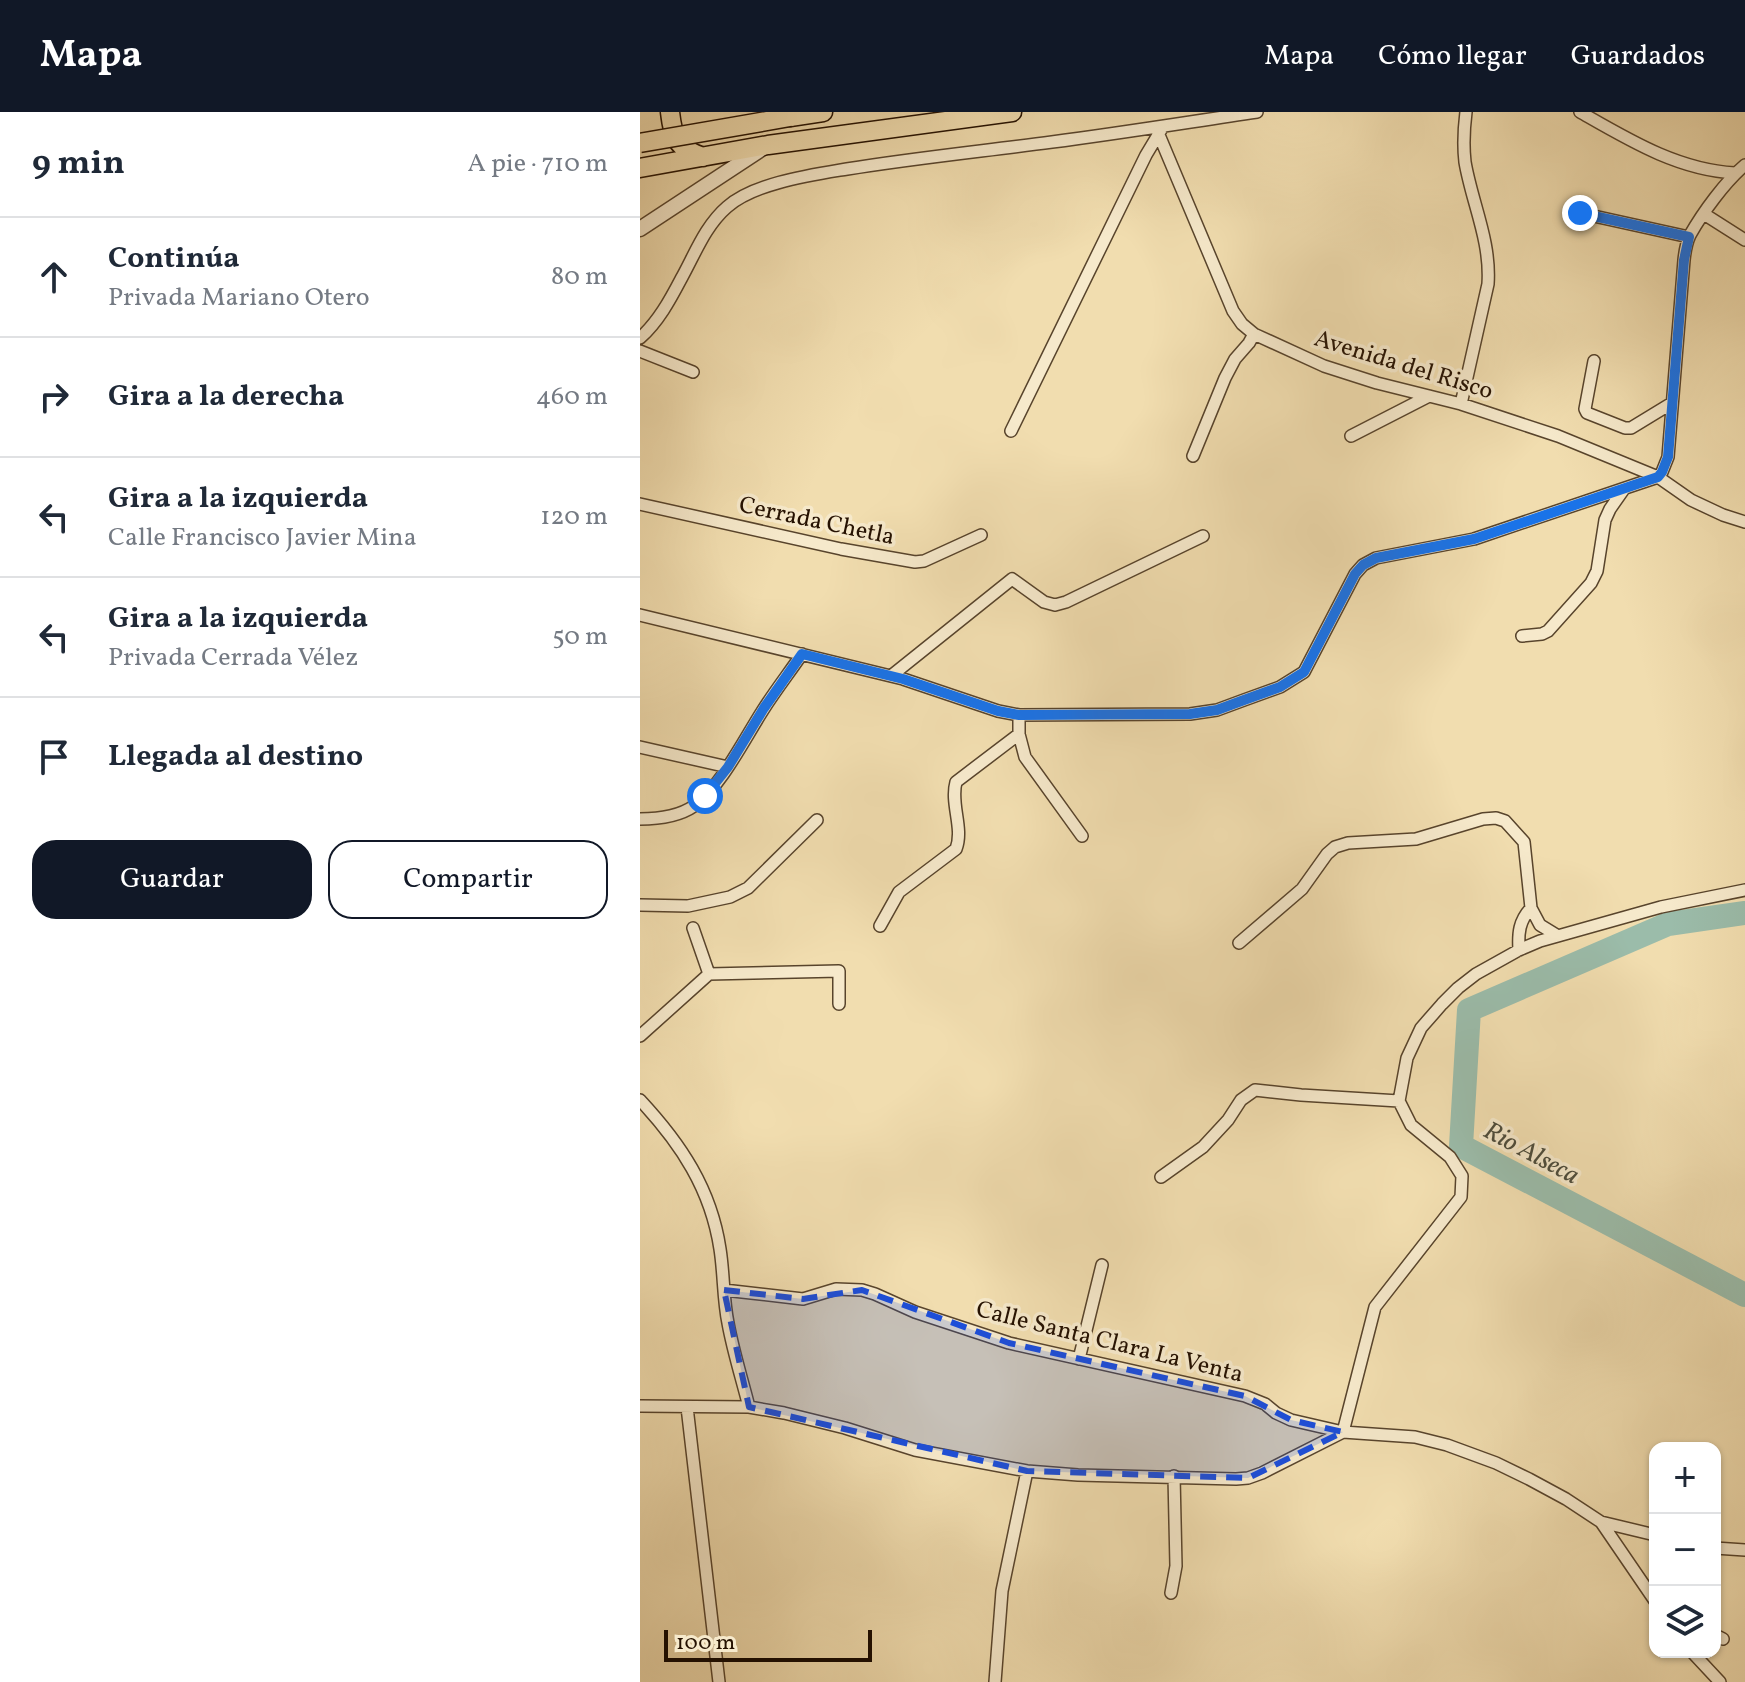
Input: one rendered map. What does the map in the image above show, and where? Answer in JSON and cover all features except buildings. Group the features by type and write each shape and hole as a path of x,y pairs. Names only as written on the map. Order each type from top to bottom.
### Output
{"highway":[{"path":"670,112 679,144 687,151 704,157"},
{"path":"640,143 823,112"},
{"path":"640,168 768,145 1012,112"}],"street":[{"path":"640,338 653,326 689,260 728,206 793,178 890,162 1161,130 1257,112"},
{"path":"1461,404 1489,273 1485,240 1465,161 1466,112"},
{"path":"1580,112 1651,152 1707,170 1735,173"},
{"path":"1011,431 1161,130"},
{"name":"Avenida del Risco","path":"1161,130 1233,311 1254,334 1324,366 1461,404 1558,436 1658,477 1691,500 1745,522"},
{"path":"640,229 768,145"},
{"path":"640,615 891,676 1019,715 1190,714 1217,710 1280,687 1304,672 1355,574 1363,565 1376,558 1474,539 1658,477 1668,457 1684,260 1689,237 1735,173 1745,165"},
{"path":"1580,213 1689,237"},
{"path":"1704,214 1745,240"},
{"path":"1193,456 1225,378 1254,334"},
{"path":"640,351 693,372"},
{"path":"1594,361 1585,409 1587,413 1631,428 1672,403"},
{"path":"1351,436 1429,396"},
{"path":"1522,636 1548,631 1591,583 1597,571 1605,520 1624,489"},
{"name":"Cerrada Chetla","path":"640,504 841,549 915,562 924,561 981,535"},
{"path":"891,676 1012,579 1044,602 1055,605 1203,536"},
{"path":"640,819 679,814 695,806 728,767 802,654"},
{"path":"1019,715 1019,734 1025,757 1082,836"},
{"path":"880,926 899,892 956,849 959,839 954,794 956,782 1019,734"},
{"path":"640,747 728,767"},
{"path":"1239,943 1302,889 1335,847 1348,843 1416,839 1496,818 1505,821 1524,842 1534,917 1540,925 1558,936"},
{"path":"640,905 688,906 730,897 748,888 817,820"},
{"path":"1343,1432 1375,1307 1461,1197 1462,1176 1450,1157 1411,1125 1399,1101 1407,1058 1421,1028 1458,988 1519,950 1661,907 1745,890"},
{"path":"1519,950 1519,926 1531,908"},
{"path":"693,928 709,974"},
{"path":"640,1036 709,974 839,971 839,1004"},
{"path":"1161,1177 1203,1147 1228,1120 1241,1100 1255,1090 1399,1101"},
{"path":"640,1100 693,1167 709,1205 720,1248 728,1323 749,1407"},
{"path":"1079,1359 1102,1265"},
{"name":"Calle Santa Clara La Venta","path":"724,1290 803,1299 836,1289 862,1290 915,1312 1009,1343 1245,1396 1291,1420 1343,1432"},
{"path":"640,1407 749,1407 845,1428 915,1450 1027,1471 1078,1475 1248,1478 1343,1432 1415,1437 1496,1463 1566,1499 1601,1522 1649,1534"},
{"path":"687,1407 719,1682"},
{"path":"995,1682 1002,1591 1027,1471"},
{"path":"1171,1593 1176,1566 1174,1476"},
{"path":"1601,1522 1649,1592"},
{"path":"1721,1548 1745,1550"},
{"path":"1698,1658 1720,1682"}],"highlighted area":[{"path":"724,1290 803,1299 862,1290 1009,1343 1245,1396 1291,1420 1343,1432 1248,1478 1027,1471 749,1407"}],"waterway":[{"name":"Rio Alseca","path":"1745,913 1668,924 1469,1010 1461,1146 1745,1295"}],"route":[{"path":"705,796 728,767 802,654 903,679 998,711 1019,715 1190,714 1217,710 1280,687 1304,672 1355,574 1376,558 1474,539 1658,477 1668,457 1684,260 1689,237 1580,213"}]}
